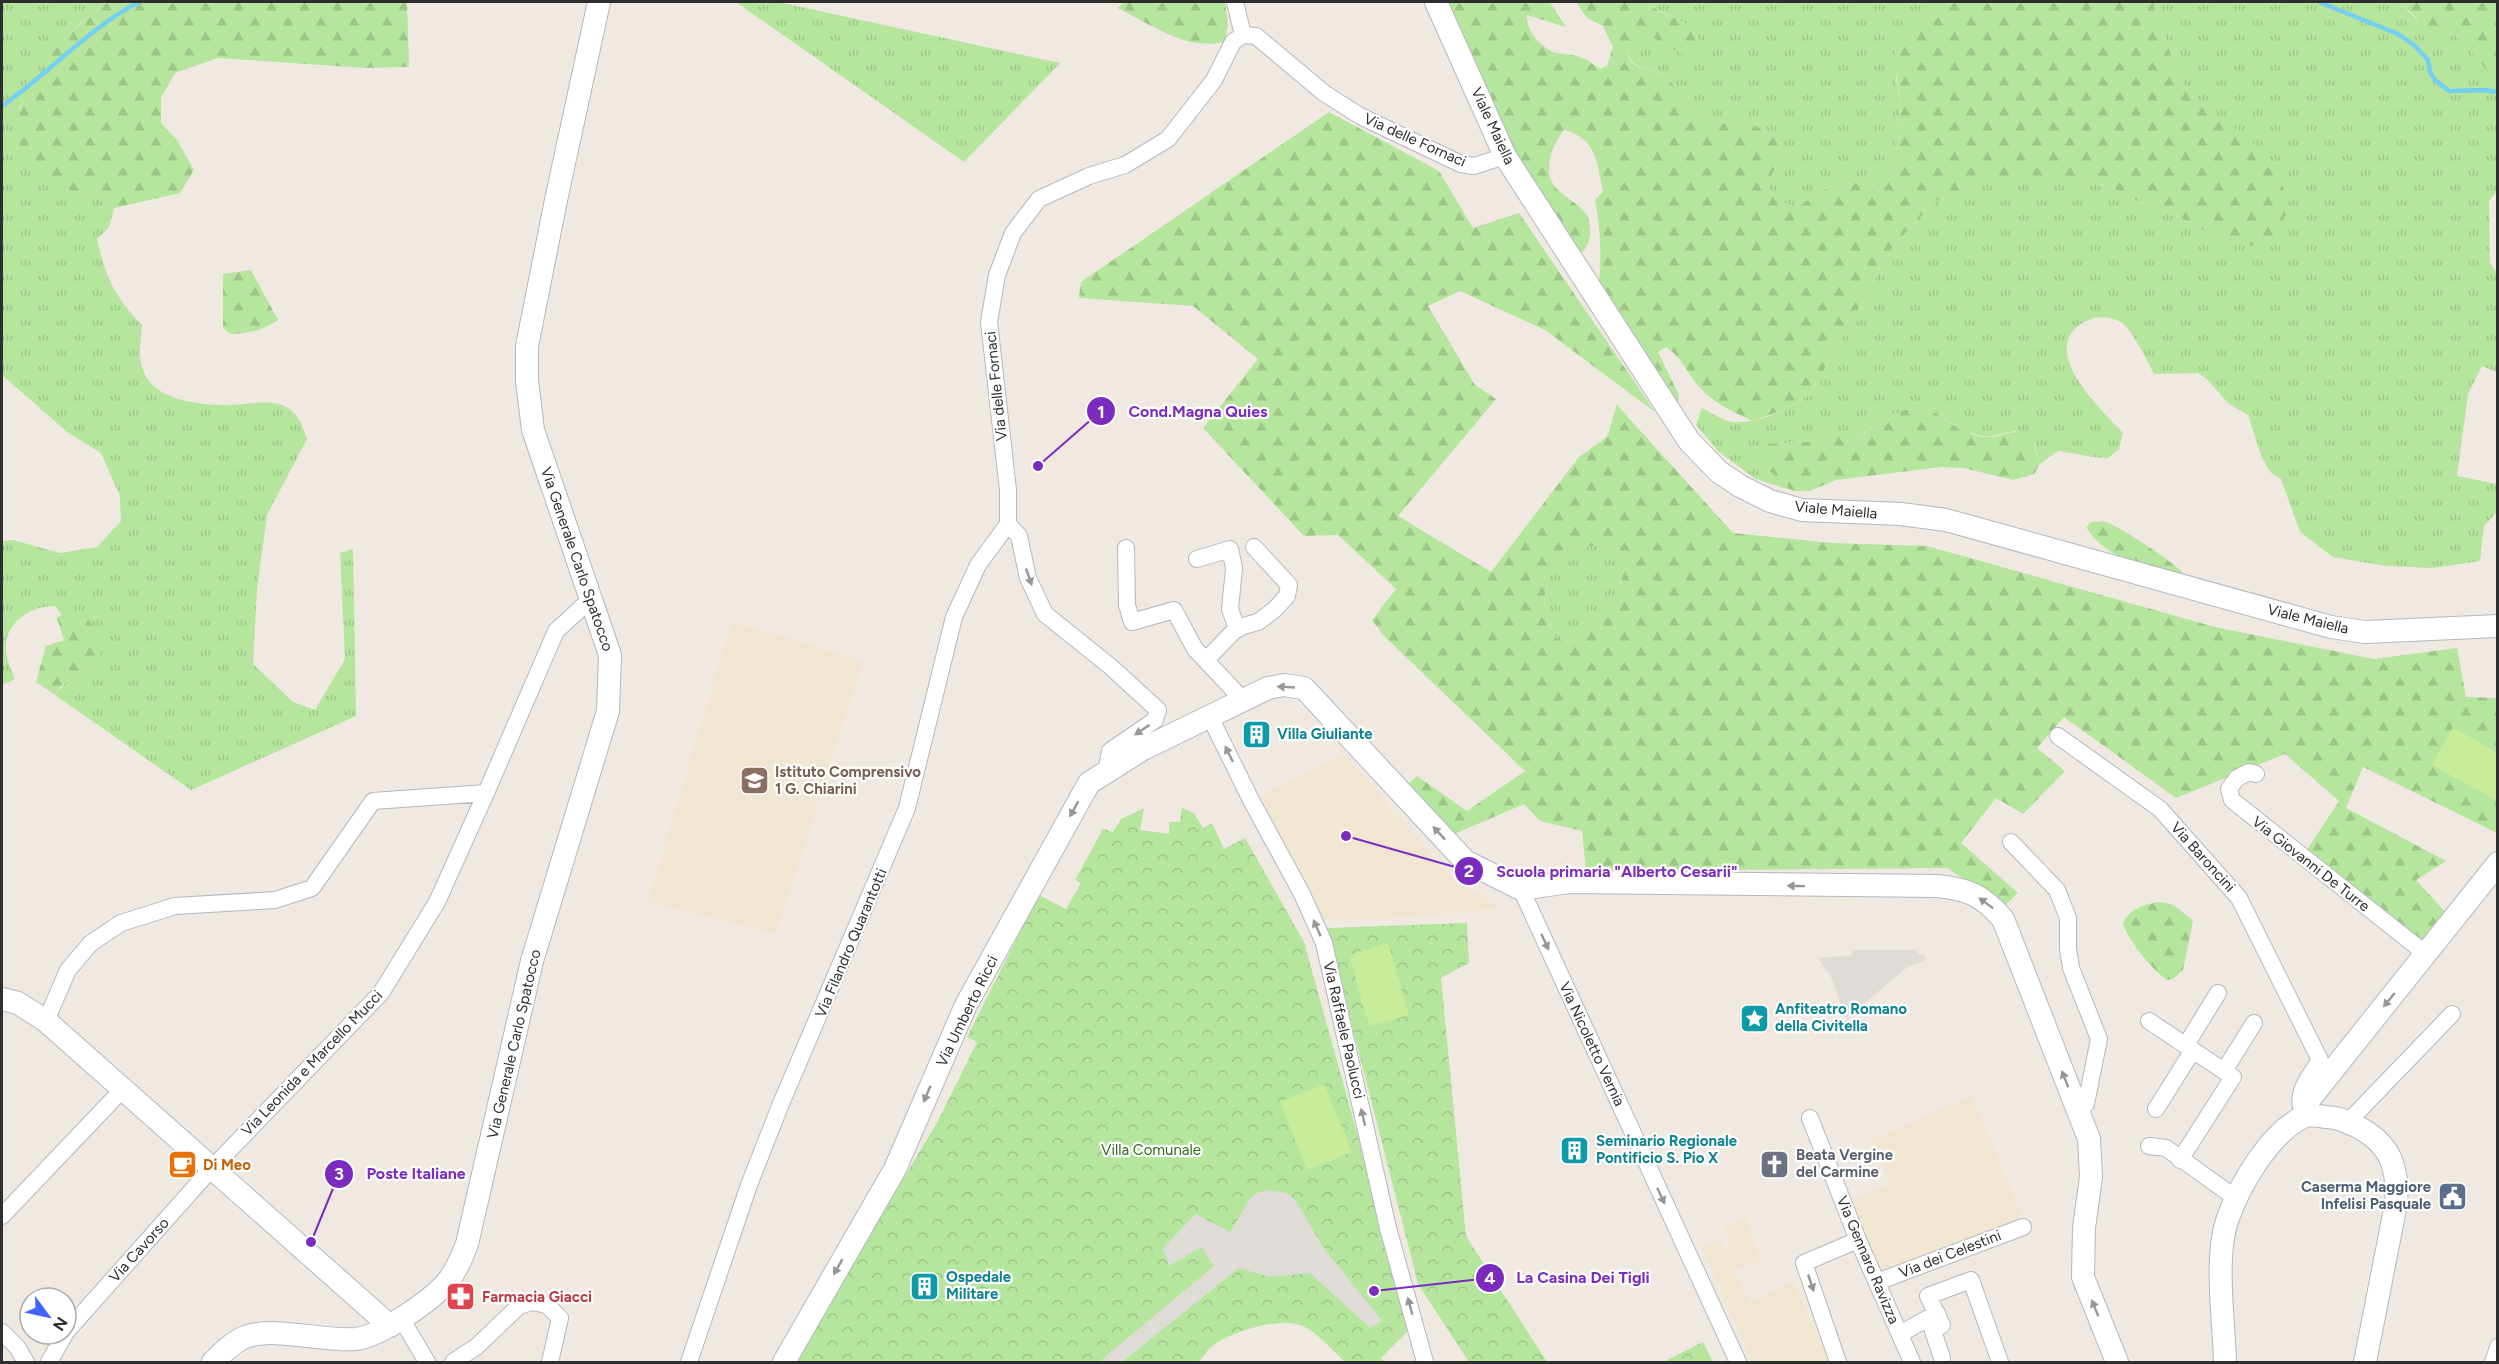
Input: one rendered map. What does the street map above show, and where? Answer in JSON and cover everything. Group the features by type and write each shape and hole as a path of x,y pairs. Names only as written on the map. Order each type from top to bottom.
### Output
{"street":[{"name":"Via Generale Carlo Spatocco","path":"213,1362 233,1345 256,1334 352,1339 372,1335 395,1322 440,1290 453,1274 467,1244 532,961 608,711 610,655 533,430 527,381 527,346 599,2"},
{"path":"1235,2 1243,35"},
{"name":"Viale Maiella","path":"1436,2 1504,156 1689,441 1719,472 1740,486 1770,501 1802,510 1900,514 1946,520 2331,627 2365,633 2498,626"},
{"name":"Via delle Fornaci","path":"1106,772 1110,751 1155,720 1158,710 1111,667 1045,614 1028,578 1019,536 1008,524 1008,490 989,322 997,274 1013,233 1039,199 1089,176 1125,165 1168,139 1214,80 1233,42 1243,35 1256,36 1324,93 1360,116 1461,164 1474,166 1504,156"},
{"name":"Via Filandro Quarantotti","path":"688,1362 749,1185 780,1106 907,808 954,617 978,565 1008,524"},
{"path":"1206,660 1238,629 1258,622 1287,596 1289,585 1254,547"},
{"path":"1125,548 1127,605 1132,622 1174,610 1195,649 1243,700"},
{"path":"1197,559 1230,549 1234,568 1230,609 1238,629"},
{"name":"Via Leonida e Marcello Mucci","path":"212,1168 381,993 437,902 556,631 591,599"},
{"name":"Via Umberto Ricci","path":"784,1362 895,1169 966,1005 1089,783 1106,772 1143,749 1268,688 1284,685 1304,688 1465,861 1521,889"},
{"name":"Via Raffaele Paolucci","path":"1210,717 1252,802 1302,894 1324,943 1388,1228 1425,1362"},
{"name":"Via Baroncini","path":"2058,736 2160,809 2239,898 2320,1060 2305,1082 2299,1104 2305,1116"},
{"name":"Via Giovanni De Turre","path":"2256,774 2249,772 2237,778 2229,789 2232,800 2426,954"},
{"path":"46,1021 68,970 91,943 121,922 175,906 275,900 312,888 373,801 486,794"},
{"path":"2011,842 2057,890 2068,918 2068,950 2071,968 2099,1040 2086,1104 2078,1112"},
{"path":"2305,1116 2309,1100 2498,863"},
{"path":"1521,889 1569,882 1937,886 1963,889 1988,902 2003,919 2089,1139 2091,1177 2084,1228 2083,1277 2117,1362"},
{"name":"Via Nicoletto Vernia","path":"1521,889 1737,1362"},
{"path":"2156,1109 2218,993"},
{"path":"2,999 18,1003 46,1021 212,1168 395,1322 427,1362"},
{"path":"2348,1122 2452,1014"},
{"path":"2149,1021 2233,1077 2180,1160"},
{"path":"2224,1071 2254,1023"},
{"path":"2,1216 123,1089"},
{"path":"2225,1362 2221,1245 2228,1217 2255,1166 2277,1137 2305,1116 2337,1117 2368,1132 2384,1145 2393,1162 2397,1192 2365,1362"},
{"name":"Via Gennaro Ravizza","path":"1810,1118 1858,1240 1912,1362"},
{"path":"2149,1146 2166,1148 2237,1199"},
{"name":"Via Cavorso","path":"78,1318 212,1168"},
{"name":"Via dei Celestini","path":"1877,1282 2024,1227"},
{"path":"1838,1362 1804,1263 1858,1240"},
{"path":"1942,1359 1933,1331 1942,1325 1928,1296 1971,1280 2000,1362"},
{"path":"453,1362 476,1347 519,1305 531,1302 547,1305 560,1318 550,1362"},
{"name":"Via Gennaro Ravizza","path":"1900,1334 1937,1313"},
{"path":"2,1332 17,1347 26,1362"},
{"name":"Via Cavorso","path":"49,1362 58,1346"},
{"path":"2493,1362 2498,1347"}],"shaded area":[{"name":"Istituto Comprensivo 1 G. Chiarini","path":"732,621 863,661 776,934 648,902"},
{"path":"1345,754 1449,875 1464,887 1495,904 1497,909 1372,920 1320,920 1257,797"},
{"path":"1852,950 1917,950 1917,955 1925,955 1925,961 1909,966 1846,1018 1832,979 1818,958 1852,955"},
{"path":"1972,1095 2023,1218 1881,1276 1850,1202 1889,1184 1871,1140"},
{"path":"1266,1190 1287,1193 1296,1201 1323,1247 1382,1321 1370,1328 1310,1273 1270,1277 1239,1268 1122,1362 1099,1362 1214,1266 1201,1247 1169,1266 1163,1248 1196,1214 1230,1232 1250,1199"},
{"path":"1746,1218 1761,1260 1735,1271 1750,1302 1793,1281 1830,1362 1752,1362 1702,1248 1720,1240 1725,1251 1731,1249 1724,1227"}],"green space":[{"path":"2,2 108,2 78,25 61,43 19,109 65,189 94,195 114,208 109,227 97,239 112,286 124,305 142,325 140,357 147,378 166,394 190,402 217,405 274,403 281,405 292,411 302,426 307,439 267,515 257,589 253,664 293,702 315,710 345,659 340,553 353,549 356,716 191,790 55,695 71,676 94,664 68,611 62,615 55,606 36,609 27,613 13,625 6,642 6,652 15,679 2,685 2,541 13,540 60,553 97,547 121,521 120,496 101,453 67,432 2,375"},
{"path":"108,2 407,2 409,67 366,68 218,58 175,73 161,98 161,123 177,140 194,170 180,193 114,208 94,195 65,189 31,169 15,156 8,139 31,88 54,52 73,31"},
{"path":"736,2 778,2 1060,63 964,162"},
{"path":"1125,2 1225,2 1228,23 1225,42 1196,43 1169,34 1117,8"},
{"path":"1438,2 1550,2 1566,27 1527,15 1532,33 1551,51 1575,55 1600,69 1607,66 1613,47 1603,26 1587,18 1576,2 1647,2 1655,9 1685,23 1698,36 1703,47 1698,63 1650,36 1634,35 1629,45 1630,59 1634,64 1647,70 1665,74 1696,115 1716,125 1734,122 1751,124 1773,137 1780,144 1770,190 1783,202 1797,208 1830,187 1849,183 1887,186 1897,147 1900,101 1894,54 1917,27 1933,15 1937,2 2154,2 2155,16 2185,88 2211,111 2246,136 2267,156 2281,179 2288,209 2277,235 2260,246 2228,244 2175,215 2135,200 2106,185 2080,182 1982,182 1937,200 1894,245 1810,395 1786,409 1753,421 1712,399 1696,384 1677,356 1666,347 1658,352 1679,395 1678,409 1598,291 1600,245 1595,200 1603,191 1594,153 1583,139 1564,130 1550,159 1552,182 1560,192 1584,211 1590,223 1589,240 1584,250 1581,253 1571,252 1541,206"},
{"path":"1647,2 1937,2 1933,15 1917,27 1896,77 1900,101 1897,147 1887,186 1849,183 1830,187 1797,208 1774,196 1770,190 1770,183 1780,144 1766,132 1751,125 1734,122 1716,125 1696,115 1665,74 1640,67 1630,59 1628,52 1633,34 1650,36 1674,49 1672,17"},
{"path":"2154,2 2400,2 2416,19 2444,27 2465,43 2494,78 2497,78 2497,191 2489,201 2490,263 2498,275 2497,372 2482,366 2468,394 2457,476 2497,484 2497,512 2484,526 2480,561 2433,568 2386,566 2333,557 2300,532 2281,479 2270,472 2262,458 2248,415 2229,404 2207,379 2198,373 2154,374 2131,333 2122,323 2103,317 2093,318 2076,328 2070,335 2067,354 2081,386 2123,433 2119,449 2108,458 2058,451 2040,464 2035,449 2015,431 1987,437 1965,432 1927,407 1897,414 1880,421 1864,433 1857,442 1844,440 1830,431 1809,442 1782,443 1780,483 1794,491 1756,479 1719,452 1696,425 1702,408 1725,420 1753,421 1773,414 1810,395 1894,245 1937,200 1982,182 2080,182 2106,185 2135,200 2175,215 2228,244 2211,111 2185,88 2155,16"},
{"path":"2400,2 2497,2 2497,78 2494,79 2465,43 2444,27 2428,29"},
{"path":"1329,112 1439,171 1473,228 1519,213 1655,412 1545,330 1460,291 1428,306 1475,385 1496,399 1398,516 1491,572 1579,457 1607,437 1617,405 1733,533 1832,543 1927,546 2215,627 2374,659 2457,648 2466,697 2497,698 2497,833 2363,767 2346,808 2446,861 2416,880 2446,913 2429,945 2305,853 2339,801 2285,754 2176,798 2064,717 2037,748 2065,771 2023,814 1996,798 1961,843 2018,893 2002,908 1948,868 1586,871 1582,831 1540,821 1524,804 1452,835 1405,787 1417,776 1467,811 1525,771 1384,636 1372,620 1396,589 1338,535 1304,536 1203,428 1258,359 1193,306 1079,298 1081,282","holes":["1600,544 1621,552 1625,565 1621,584 1590,628 1569,643 1552,636 1544,601 1548,577 1570,551"]},
{"path":"251,270 278,320 255,331 230,334 223,327 223,274"},
{"path":"1927,407 1962,430 1978,436 2028,433 2040,464 2034,474 2014,480 1963,468 1941,467 1836,480 1810,491 1794,491 1780,483 1767,467 1764,444 1809,442 1830,431 1844,440 1857,442 1871,427 1888,416"},
{"path":"2091,522 2106,522 2123,530 2160,554 2185,575 2143,565 2117,555 2095,539 2086,527"},
{"path":"1600,544 1621,552 1625,565 1621,584 1590,628 1569,643 1552,636 1544,601 1548,577 1570,551"},
{"path":"67,611 81,611 98,636 101,651 94,664 70,678 55,695 36,682 46,646 64,640 57,618"},
{"path":"2453,727 2497,753 2497,801 2432,765"},
{"name":"Villa Comunale","path":"1144,808 1140,830 1169,834 1169,822 1180,822 1182,808 1194,813 1203,828 1212,823 1224,849 1245,838 1304,942 1411,1328 1381,1358 1385,1362 1345,1362 1309,1329 1293,1323 1282,1323 1255,1327 1229,1336 1210,1348 1198,1362 793,1362 938,1121 977,1042 967,1037 1039,895 1066,909 1081,883 1075,880 1103,829 1113,832 1121,819"},
{"path":"2160,902 2174,905 2193,921 2183,970 2173,979 2167,980 2141,954 2123,923 2138,908"},
{"path":"1467,923 1469,963 1441,978 1466,1236 1547,1362 1469,1362 1418,1284 1327,928"},
{"path":"1388,943 1409,1015 1369,1026 1349,955"},
{"path":"1324,1084 1352,1152 1307,1170 1280,1102"},
{"path":"1703,1342 1713,1362 1663,1362"}],"waterway":[{"path":"2,106 103,25 139,2"},
{"path":"2319,2 2398,34 2414,45 2428,60 2430,72 2435,80 2449,91 2498,92"}],"place":[{"name":"Cond.Magna Quies","path":"1038,466"},
{"name":"Villa Giuliante","path":"1256,734"},
{"name":"Istituto Comprensivo 1 G. Chiarini","path":"754,781"},
{"name":"Scuola primaria \"Alberto Cesarii\"","path":"1346,836"},
{"name":"Anfiteatro Romano della Civitella","path":"1754,1018"},
{"name":"Seminario Regionale Pontificio S. Pio X","path":"1575,1150"},
{"name":"Beata Vergine del Carmine","path":"1775,1164"},
{"name":"Di Meo","path":"182,1165"},
{"name":"Caserma Maggiore Infelisi Pasquale","path":"2452,1196"},
{"name":"Poste Italiane","path":"311,1242"},
{"name":"Ospedale Militare","path":"925,1286"},
{"name":"La Casina Dei Tigli","path":"1374,1291"},
{"name":"Farmacia Giacci","path":"461,1297"}]}
